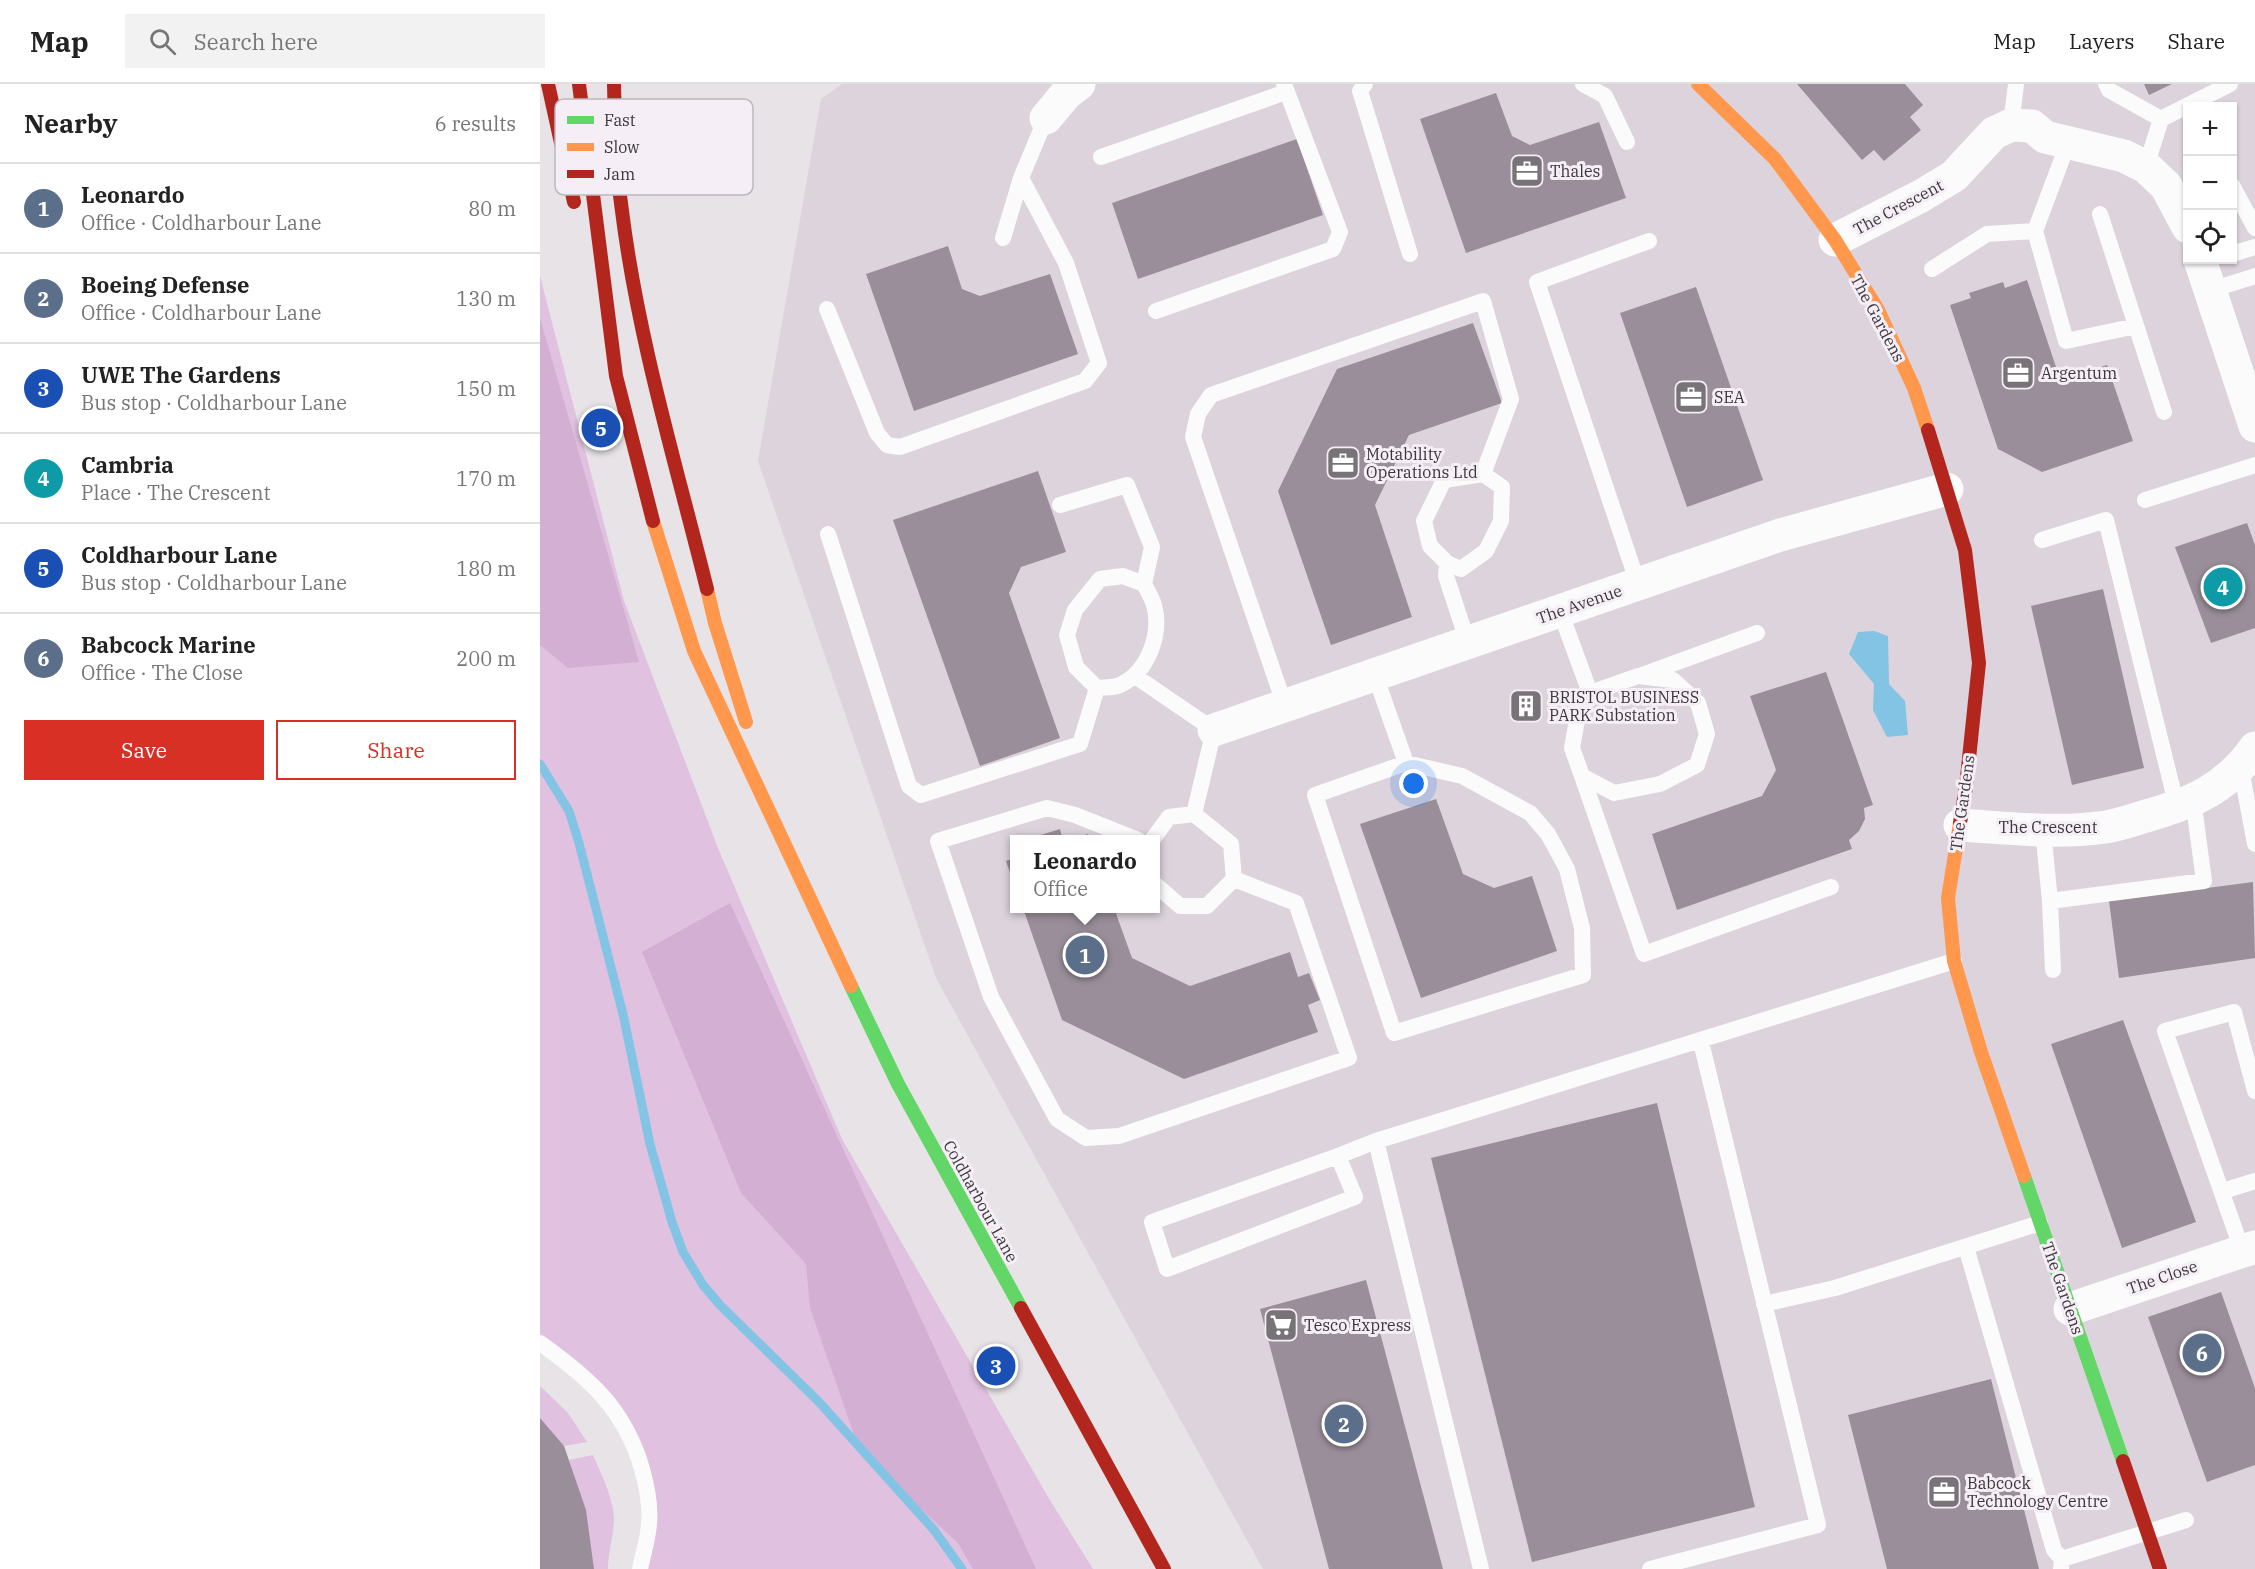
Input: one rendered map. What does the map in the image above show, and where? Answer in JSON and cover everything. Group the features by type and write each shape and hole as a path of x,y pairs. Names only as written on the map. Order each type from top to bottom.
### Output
{"street":[{"path":"548,84 555,116"},
{"name":"Coldharbour Lane","path":"579,84 581,99"},
{"name":"Coldharbour Lane","path":"614,84 614,99"},
{"path":"1046,118 1066,94 1079,84"},
{"name":"The Gardens","path":"1698,84 1775,159 1835,240 1878,310 1914,388 1947,489 1965,550 1979,663 1966,787 1948,898 1954,961 1981,1053 2160,1569"},
{"path":"2011,125 2032,126 2045,137 2124,156 2146,167 2166,186 2183,219"},
{"name":"The Crescent","path":"1835,240 1954,176 1994,133 2011,125"},
{"path":"572,195 578,220"},
{"name":"Coldharbour Lane","path":"593,195 616,376 657,531 694,651 797,875 898,1084 1164,1569"},
{"name":"Coldharbour Lane","path":"620,195 641,323 715,623 783,841"},
{"path":"586,253 616,376"},
{"path":"2207,268 2255,426"},
{"name":"The Avenue","path":"1214,730 1780,535 1947,489"},
{"name":"The Crescent","path":"1960,825 2043,830 2107,827 2185,803 2216,789 2248,759"},
{"name":"The Close","path":"2070,1309 2248,1248"}],"lane":[{"path":"1365,84 1360,91 1410,254"},
{"path":"1583,84 1605,96 1627,142"},
{"path":"2011,125 2016,84"},
{"path":"2106,84 2109,90 2161,119"},
{"path":"2146,167 2161,119 2230,84"},
{"path":"1101,157 1285,88 1340,232 1334,249 1156,311"},
{"path":"1003,238 1021,178 1046,118"},
{"path":"2068,143 2035,231 2066,341 2136,326"},
{"path":"827,309 877,434 886,445 900,447 1085,381 1099,363 1066,263 1021,178"},
{"path":"2237,194 2255,228"},
{"path":"2100,214 2164,412"},
{"path":"1932,269 1987,234 2035,231"},
{"path":"1638,584 1537,282 1649,241"},
{"path":"2237,252 2255,247"},
{"path":"2207,268 2255,276"},
{"path":"1285,706 1193,437 1198,414 1211,395 1483,301 1511,399 1483,474"},
{"path":"2145,500 2255,465"},
{"path":"1483,474 1502,488 1501,521 1486,551 1461,569 1447,562 1430,546 1424,521 1444,480 1483,474"},
{"path":"1060,505 1127,485 1152,547 1144,584 1155,605 1152,652 1135,676 1118,687 1097,688 1076,667 1067,635 1075,610 1100,579 1123,576 1144,584"},
{"path":"2042,540 2106,520 2185,803 2204,881 2050,901"},
{"path":"828,534 909,786 921,795 1080,744 1097,688"},
{"path":"1447,562 1446,576 1468,643"},
{"path":"1560,611 1590,693"},
{"path":"1757,633 1590,693 1577,720 1572,748 1644,954 1831,887"},
{"path":"1375,675 1406,764"},
{"path":"1135,676 1214,730 1194,814"},
{"path":"1581,776 1614,793 1660,784 1697,765 1707,734 1698,703 1673,680 1638,676"},
{"path":"2248,759 2255,844"},
{"path":"1406,764 1462,776 1530,813 1548,834 1567,869 1582,927 1583,975 1394,1033 1315,795 1406,764"},
{"path":"1125,835 1075,815 1047,808 938,841 991,997 1057,1119 1086,1138 1119,1136 1349,1058 1296,903 1234,879"},
{"path":"1156,835 1169,817 1194,814 1232,844 1234,879 1207,906 1180,906 1160,889"},
{"path":"2043,830 2050,901 2053,970"},
{"path":"1338,1156 1355,1197 1167,1269 1152,1222 1376,1141 1701,1042 1954,961"},
{"path":"2248,1248 2223,1191 2165,1031 2234,1012 2255,1091"},
{"path":"1650,1569 1818,1525 1701,1042"},
{"path":"1376,1141 1481,1569"},
{"path":"2223,1191 2255,1181"},
{"path":"1764,1304 1835,1287 2040,1222"},
{"path":"1965,1247 2054,1550 2062,1564 2186,1520"},
{"path":"540,1343 578,1371 599,1391 617,1414 632,1440 645,1480 649,1509 649,1524 640,1569"}],"shaded area":[{"path":"842,84 2255,84 2255,1569 1263,1569 936,978 758,461 821,99"},
{"path":"540,276 624,601 718,848 842,1139 1048,1497 1093,1569 640,1569 649,1524 625,1426 540,1343"},
{"path":"540,318 639,662 568,668 540,645"},
{"path":"730,903 1036,1569 973,1569 958,1543 860,1452 810,1308 806,1264 741,1193 642,952"},
{"path":"540,1386 568,1413 587,1442 564,1446 540,1422"},
{"path":"593,1455 613,1510 614,1524 608,1569 592,1569 569,1460"}],"water":[{"path":"1874,631 1888,636 1889,684 1905,701 1908,735 1887,737 1873,710 1874,684 1849,654 1858,632"}],"building":[{"path":"1797,84 1905,84 1923,105 1910,117 1921,130 1884,161 1874,150 1862,160"},
{"path":"2144,84 2172,84 2149,95"},
{"name":"Thales","path":"1496,93 1512,136 1530,145 1599,122 1626,198 1466,253 1420,119"},
{"path":"1297,139 1323,215 1138,279 1112,203"},
{"path":"948,246 962,289 980,296 1050,274 1078,354 914,411 866,274"},
{"name":"Argentum","path":"2027,280 2057,370 2071,377 2107,365 2133,441 2042,472 1998,449 1950,305 1971,298 1969,293 2003,282 2005,288"},
{"name":"SEA","path":"1696,287 1763,480 1687,507 1620,313"},
{"name":"Motability Operations Ltd","path":"1473,323 1502,403 1409,435 1375,505 1412,617 1331,645 1278,491 1337,369"},
{"path":"1038,471 1066,552 1021,567 1009,593 1060,738 980,766 893,520"},
{"path":"2247,523 2255,545 2255,628 2211,643 2175,547"},
{"path":"2103,589 2144,768 2072,785 2031,606"},
{"path":"1826,672 1873,805 1864,808 1865,819 1859,831 1849,840 1852,849 1677,910 1652,834 1762,796 1776,770 1750,696"},
{"name":"BRISTOL BUSINESS PARK Substation","path":"1529,698 1533,712 1523,715 1518,701"},
{"path":"1436,799 1463,874 1494,888 1532,876 1557,951 1421,998 1360,824"},
{"path":"1060,829 1062,835 1041,835"},
{"path":"1010,860 1010,872 1006,861"},
{"path":"2253,882 2255,958 2119,978 2109,901"},
{"path":"1025,913 1116,913 1132,958 1190,986 1290,952 1298,977 1309,973 1320,1000 1308,1005 1318,1032 1184,1079 1062,1020"},
{"path":"2123,1020 2196,1222 2122,1248 2051,1044"},
{"path":"1657,1103 1755,1507 1532,1562 1431,1158"},
{"path":"1366,1280 1443,1569 1329,1569 1260,1309"},
{"path":"2221,1292 2255,1388 2255,1465 2207,1482 2148,1317"},
{"name":"Babcock Technology Centre","path":"1991,1379 2039,1569 1887,1569 1848,1415"},
{"path":"540,1418 564,1446 586,1510 594,1569 540,1569"}],"waterway":[{"path":"540,764 569,811 579,843 623,1014 650,1144 683,1252 703,1285 720,1305 819,1402 934,1530 962,1569"}],"traffic: fast":[{"path":"851,986 898,1084 1021,1308"},
{"path":"2024,1176 2123,1461"}],"traffic: slow":[{"path":"1698,84 1775,159 1835,240 1878,310 1914,388 1928,430"},
{"path":"653,521 694,651 851,986"},
{"path":"707,589 715,623 746,722"},
{"path":"1960,823 1948,898 1954,961 1981,1052 2024,1176"}],"traffic: jam":[{"path":"548,84 555,116"},
{"path":"579,84 581,99"},
{"path":"614,84 614,99"},
{"path":"572,195 574,202"},
{"path":"593,195 616,376 653,521"},
{"path":"620,195 629,259 648,354 707,589"},
{"path":"1928,430 1965,550 1979,663 1960,823"},
{"path":"1021,1308 1164,1569"},
{"path":"2123,1461 2160,1569"}],"place":[{"name":"Thales","path":"1527,171"},
{"name":"Argentum","path":"2018,373"},
{"name":"SEA","path":"1691,397"},
{"name":"Coldharbour Lane","path":"601,428"},
{"name":"Motability Operations Ltd","path":"1343,463"},
{"name":"Cambria","path":"2223,587"},
{"name":"BRISTOL BUSINESS PARK Substation","path":"1526,706"},
{"name":"Leonardo","path":"1085,955"},
{"name":"Tesco Express","path":"1281,1325"},
{"name":"Babcock Marine","path":"2202,1353"},
{"name":"UWE The Gardens","path":"996,1366"},
{"name":"Boeing Defense","path":"1344,1424"},
{"name":"Babcock Technology Centre","path":"1944,1492"}]}
